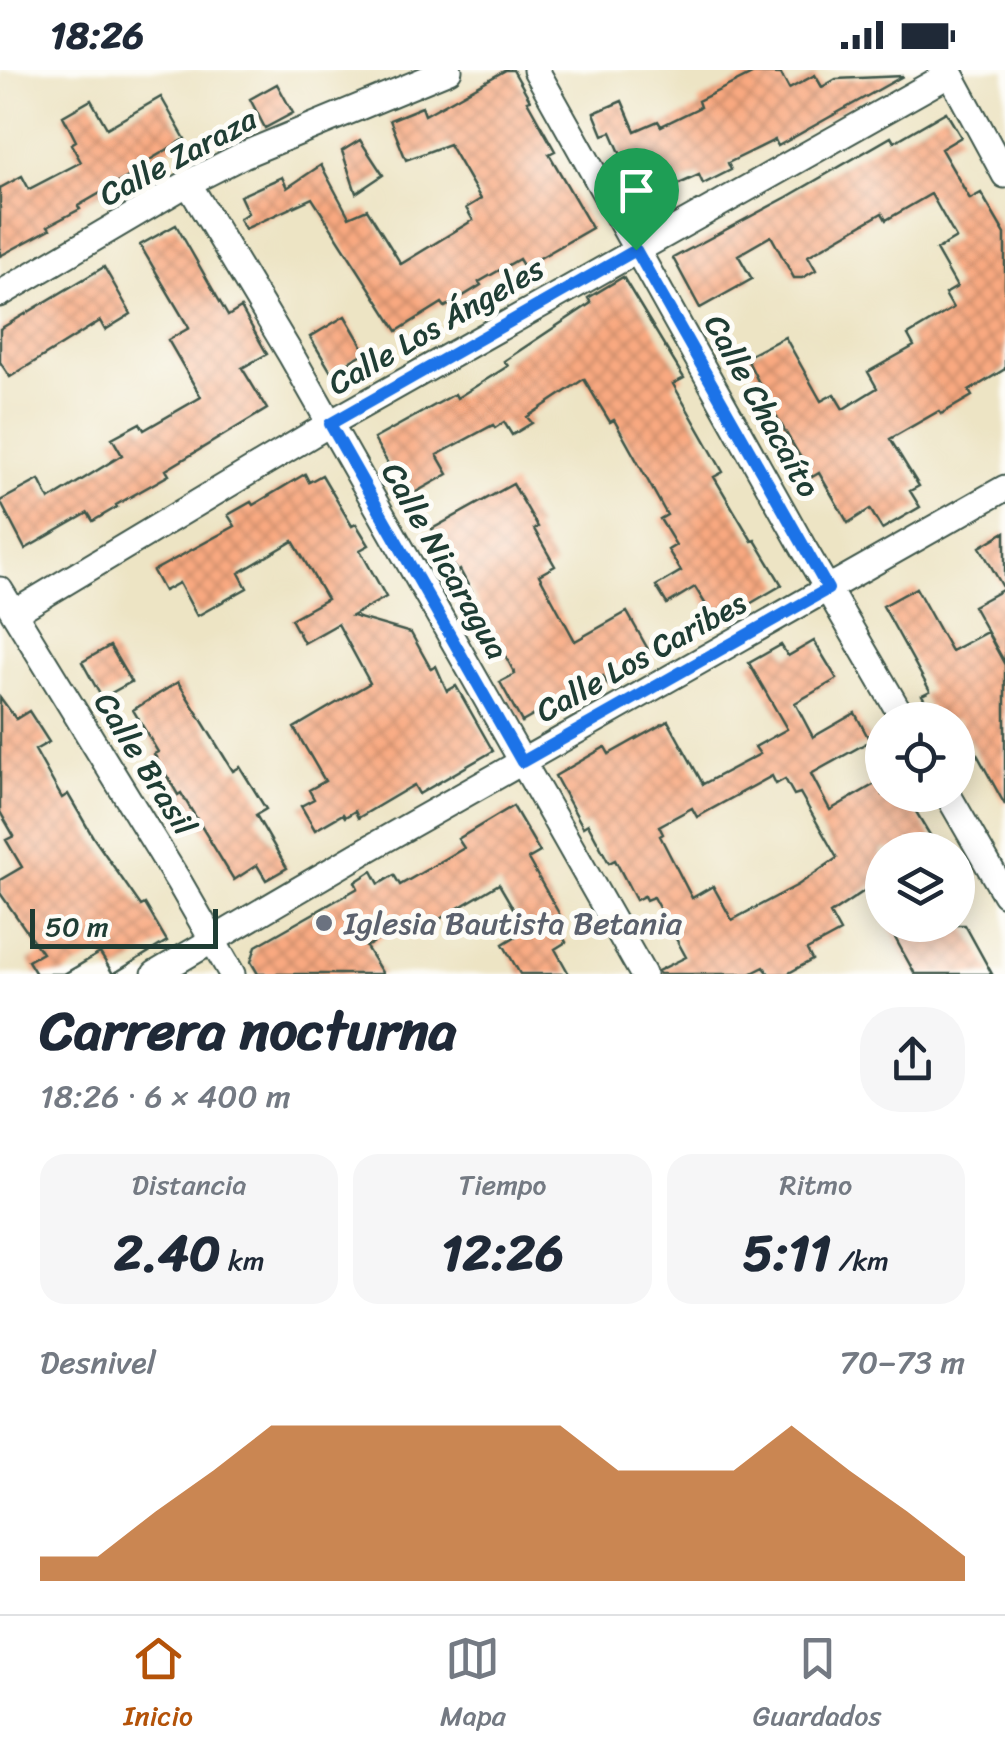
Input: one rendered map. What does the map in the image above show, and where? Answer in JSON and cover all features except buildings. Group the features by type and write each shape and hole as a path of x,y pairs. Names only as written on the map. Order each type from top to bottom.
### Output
{"street":[{"name":"Calle Zaraza","path":"0,294 188,183 448,70"},
{"name":"Calle Chacaíto","path":"536,70 894,702"},
{"name":"Calle Los Ángeles","path":"14,614 330,424 948,72"},
{"path":"948,72 1005,175"},
{"name":"Calle Nicaragua","path":"188,183 643,974"},
{"name":"Calle Los Caribes","path":"155,974 1005,488"},
{"name":"Calle Brasil","path":"0,590 232,974"},
{"path":"958,812 1005,894"}],"place":[{"name":"Iglesia Bautista Betania","path":"324,923"}],"route":[{"path":"636,250 828,589 522,762 330,424 636,250"}]}
